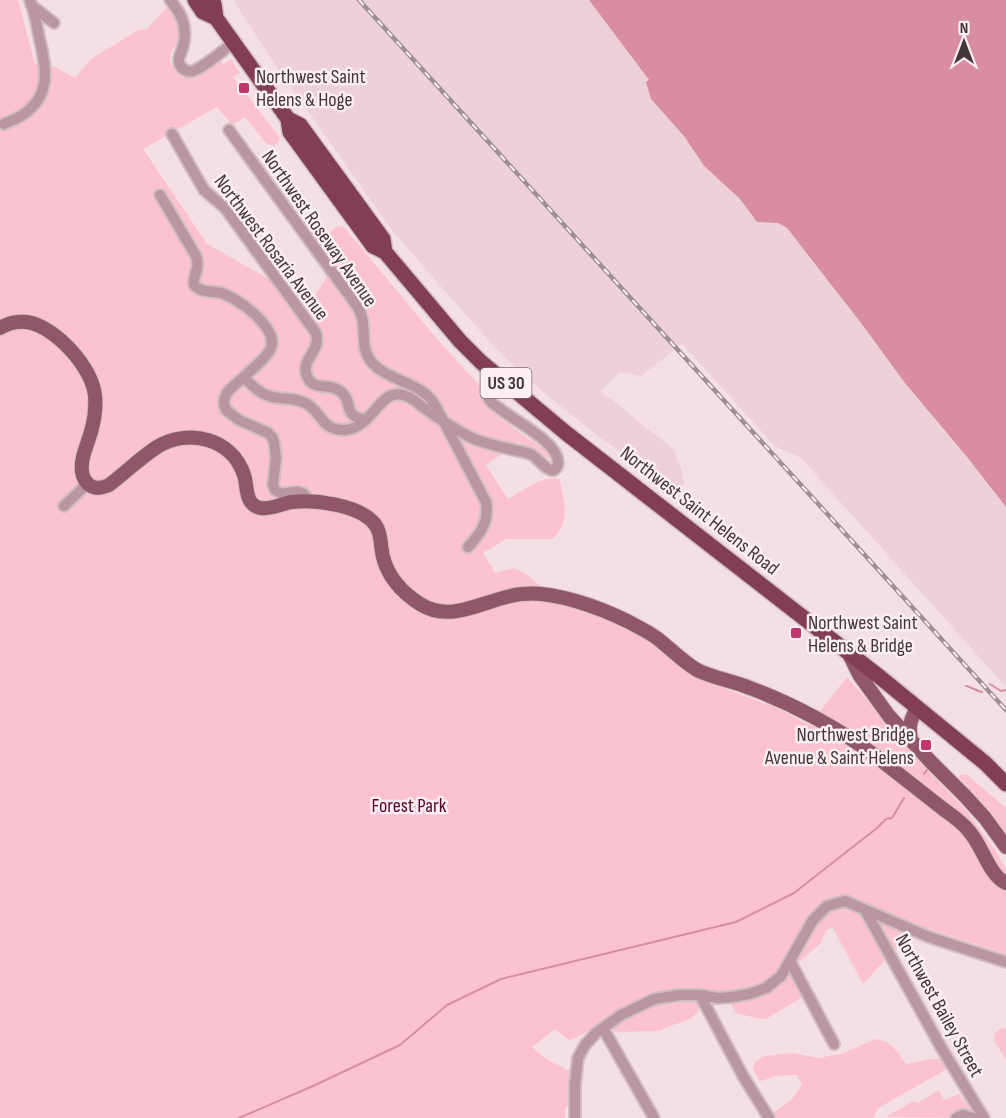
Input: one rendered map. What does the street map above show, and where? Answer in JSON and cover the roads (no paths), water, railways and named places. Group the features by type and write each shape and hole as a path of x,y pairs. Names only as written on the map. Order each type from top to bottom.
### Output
{"highway":[{"name":"Northwest Saint Helens Road","path":"195,0 203,12 216,18"},
{"name":"Northwest Saint Helens Road","path":"211,0 214,4 216,18 288,118 290,132 373,246 385,252 460,341 534,407 848,651 985,763 1006,784"}],"main road":[{"path":"0,328 6,324 26,322 47,330 73,352 89,375 96,405 82,466 87,484 98,488 109,485 158,447 174,440 194,437 214,441 233,454 238,461 244,475 248,497 256,506 264,508 291,502 308,502 355,510 374,522 380,535 385,564 394,581 402,591 430,609 458,612 521,594 547,595 589,605 627,621 656,637 683,661 698,670 777,699 847,736 969,830 998,879 1006,883"},
{"path":"848,651 860,675 889,716 985,818 1006,848"},
{"path":"911,739 910,723 917,708"}],"street":[{"path":"170,0 183,18 185,29 184,46 179,58 182,68 187,71 196,70 233,43"},
{"path":"29,2 54,23"},
{"path":"4,124 21,116 33,106 44,83 45,59 29,2"},
{"name":"Northwest Roseway Avenue","path":"229,130 357,306 363,319 365,348 371,361 384,372 425,392 433,400 486,502 487,515 484,528 468,547"},
{"name":"Northwest Rosaria Avenue","path":"172,134 204,190 225,208 314,330 317,343 307,362 306,374 309,379 316,385 340,391 352,415 366,420"},
{"path":"160,195 196,256 198,269 194,285 200,290 220,293 235,299 248,307 260,319 267,331 272,342 271,349 223,400 226,410 239,420 272,437 276,458 274,488 277,492 282,494 296,491 302,493 308,502"},
{"path":"244,377 258,391 271,397 307,403 323,422 343,430 353,428 366,420 384,400 394,394 408,397 444,422 475,439 532,455 549,469 557,468 557,457 552,448 489,399 488,386 496,374"},
{"path":"64,506 87,484"},
{"path":"575,1118 574,1084 578,1058 585,1045 603,1028 621,1015 654,999 680,995 732,997 766,988 781,976 813,920 827,906 845,901 929,937 1006,963"},
{"name":"Northwest Bailey Street","path":"865,909 942,1049 984,1118"},
{"path":"790,961 834,1044"},
{"path":"700,995 743,1076 769,1118"},
{"path":"603,1028 654,1118"},
{"path":"956,1118 963,1115 973,1118"}],"waterway":[{"path":"990,684 1001,691 1006,690"},
{"path":"966,686 982,692"},
{"path":"924,774 927,770"},
{"path":"239,1118 400,1045 447,1005 501,979 736,922 794,893 886,819 892,818 904,798"}],"railway":[{"path":"359,0 1006,710"}],"place":[{"name":"Northwest Saint Helens & Hoge","path":"244,88"},
{"name":"Northwest Saint Helens & Bridge","path":"796,633"},
{"name":"Northwest Bridge Avenue & Saint Helens","path":"926,745"}],"park label":[{"name":"Forest Park","path":"409,805"}]}
